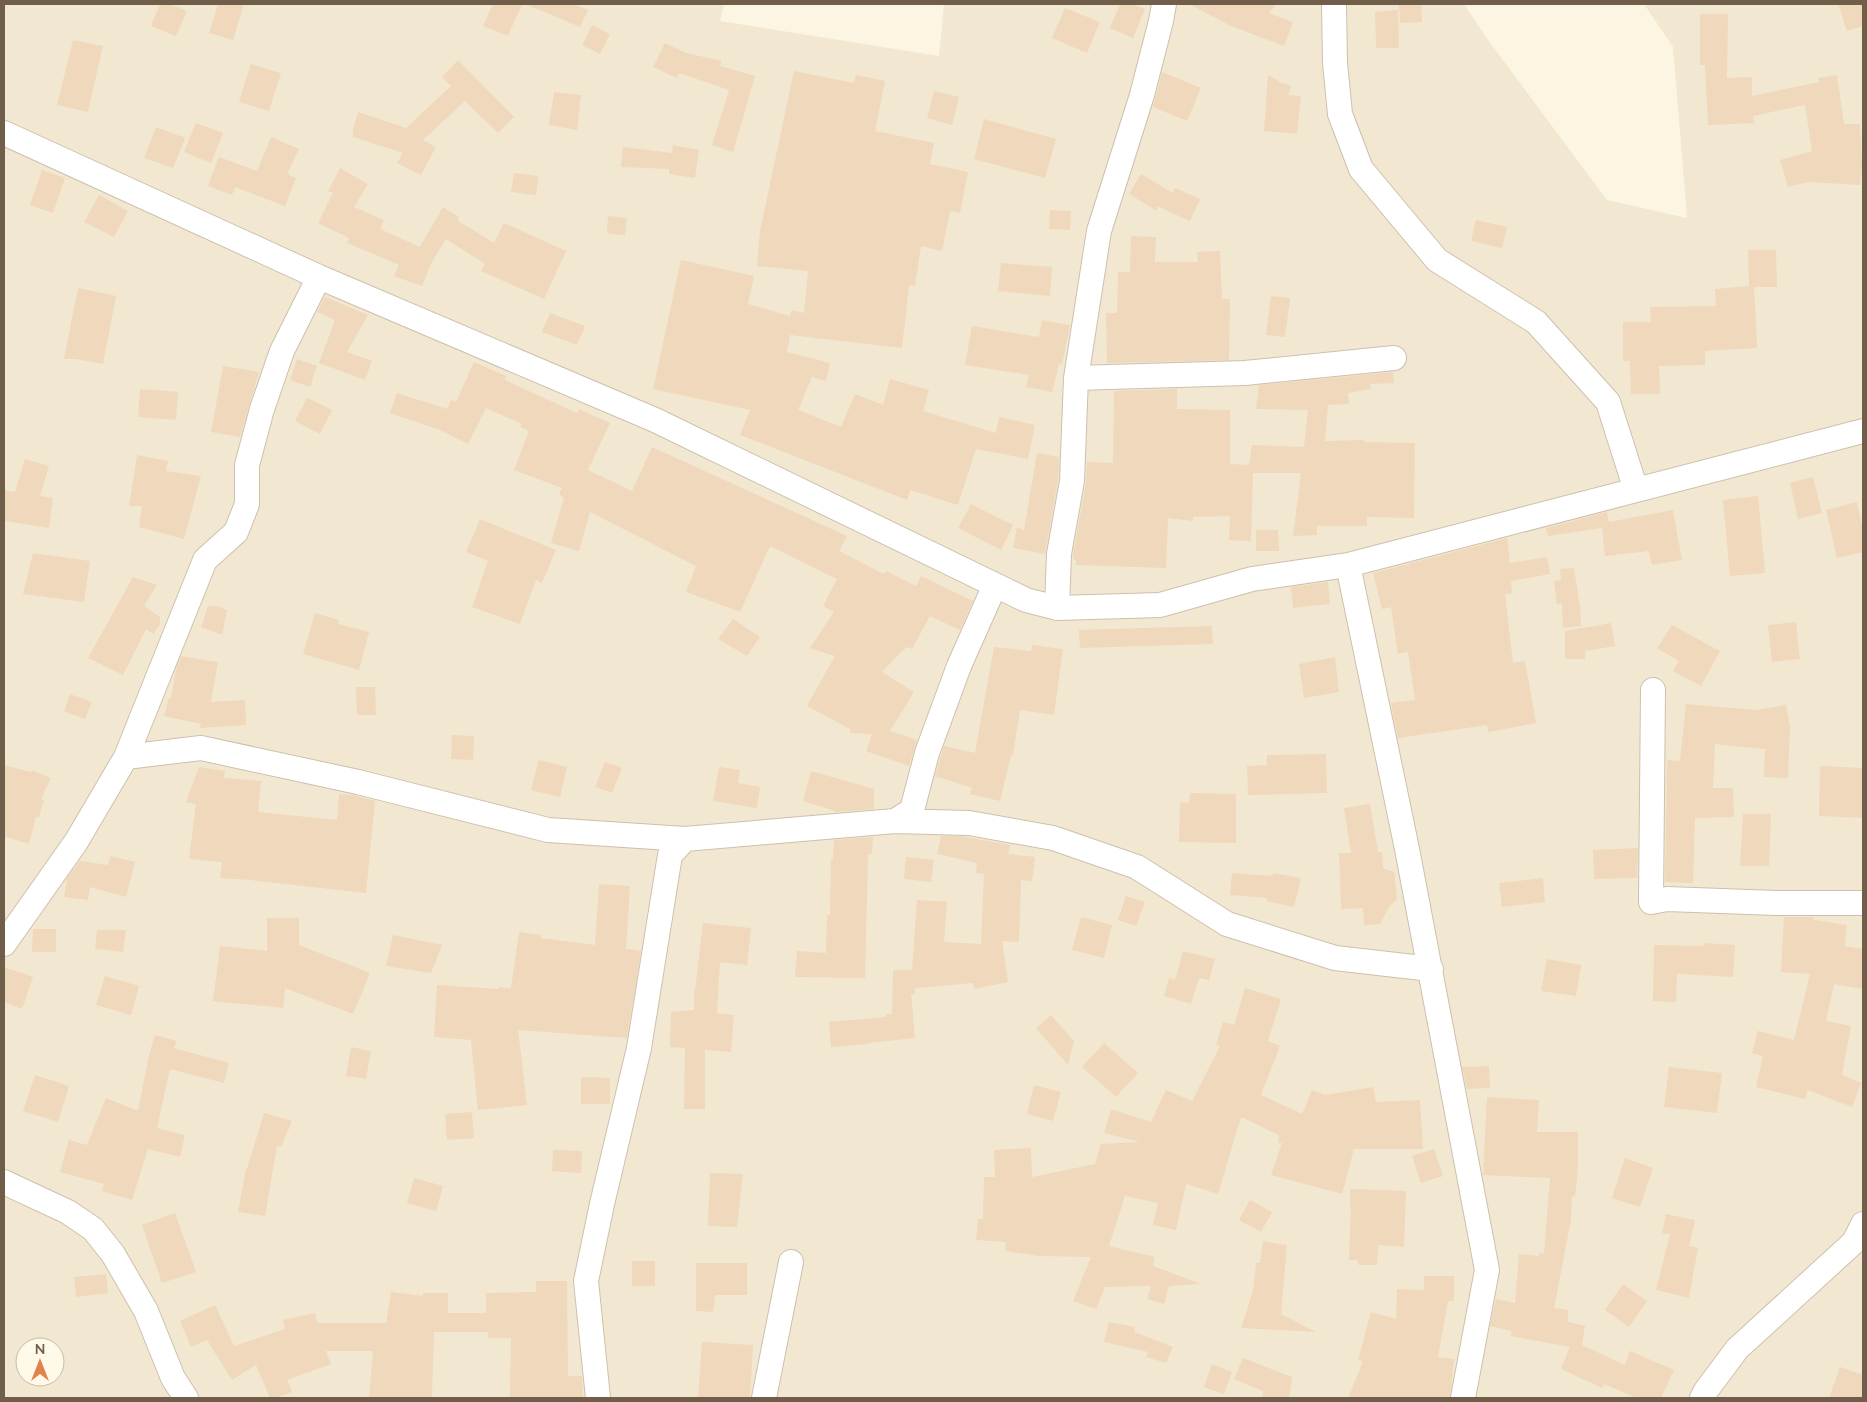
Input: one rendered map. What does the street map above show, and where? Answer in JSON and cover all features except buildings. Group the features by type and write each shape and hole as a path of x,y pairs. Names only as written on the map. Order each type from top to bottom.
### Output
{"street":[{"path":"1057,608 1059,554 1072,481 1076,378 1099,231 1142,95 1164,4"},
{"path":"1334,4 1335,63 1340,114 1361,169 1437,260 1536,322 1608,402 1636,490"},
{"path":"4,133 319,277 655,420 1026,600 1057,608 1160,605 1252,580 1348,565 1863,431"},
{"path":"4,944 76,842 126,757 204,560 236,532 247,504 247,464 262,409 282,351 319,277"},
{"path":"1076,378 1245,373 1394,358"},
{"path":"1348,565 1431,969 1487,1270 1463,1398"},
{"path":"895,821 912,810 927,753 959,666 995,584"},
{"path":"1653,690 1651,902 1667,899 1776,903 1863,903"},
{"path":"126,757 201,748 358,782 548,830 685,839 895,821 969,823 1053,838 1137,867 1227,924 1335,958 1431,969"},
{"path":"598,1398 586,1281 639,1048 670,855 685,839"},
{"path":"4,1182 68,1212 93,1229 113,1254 146,1311 173,1378 186,1398"},
{"path":"1702,1398 1738,1349 1854,1242 1863,1224"},
{"path":"764,1398 792,1262"}],"shaded area":[{"path":"4,4 724,4 720,21 939,56 944,4 1464,4 1488,40 1607,200 1687,218 1673,47 1644,4 1863,4 1863,1398 4,1398"}]}
